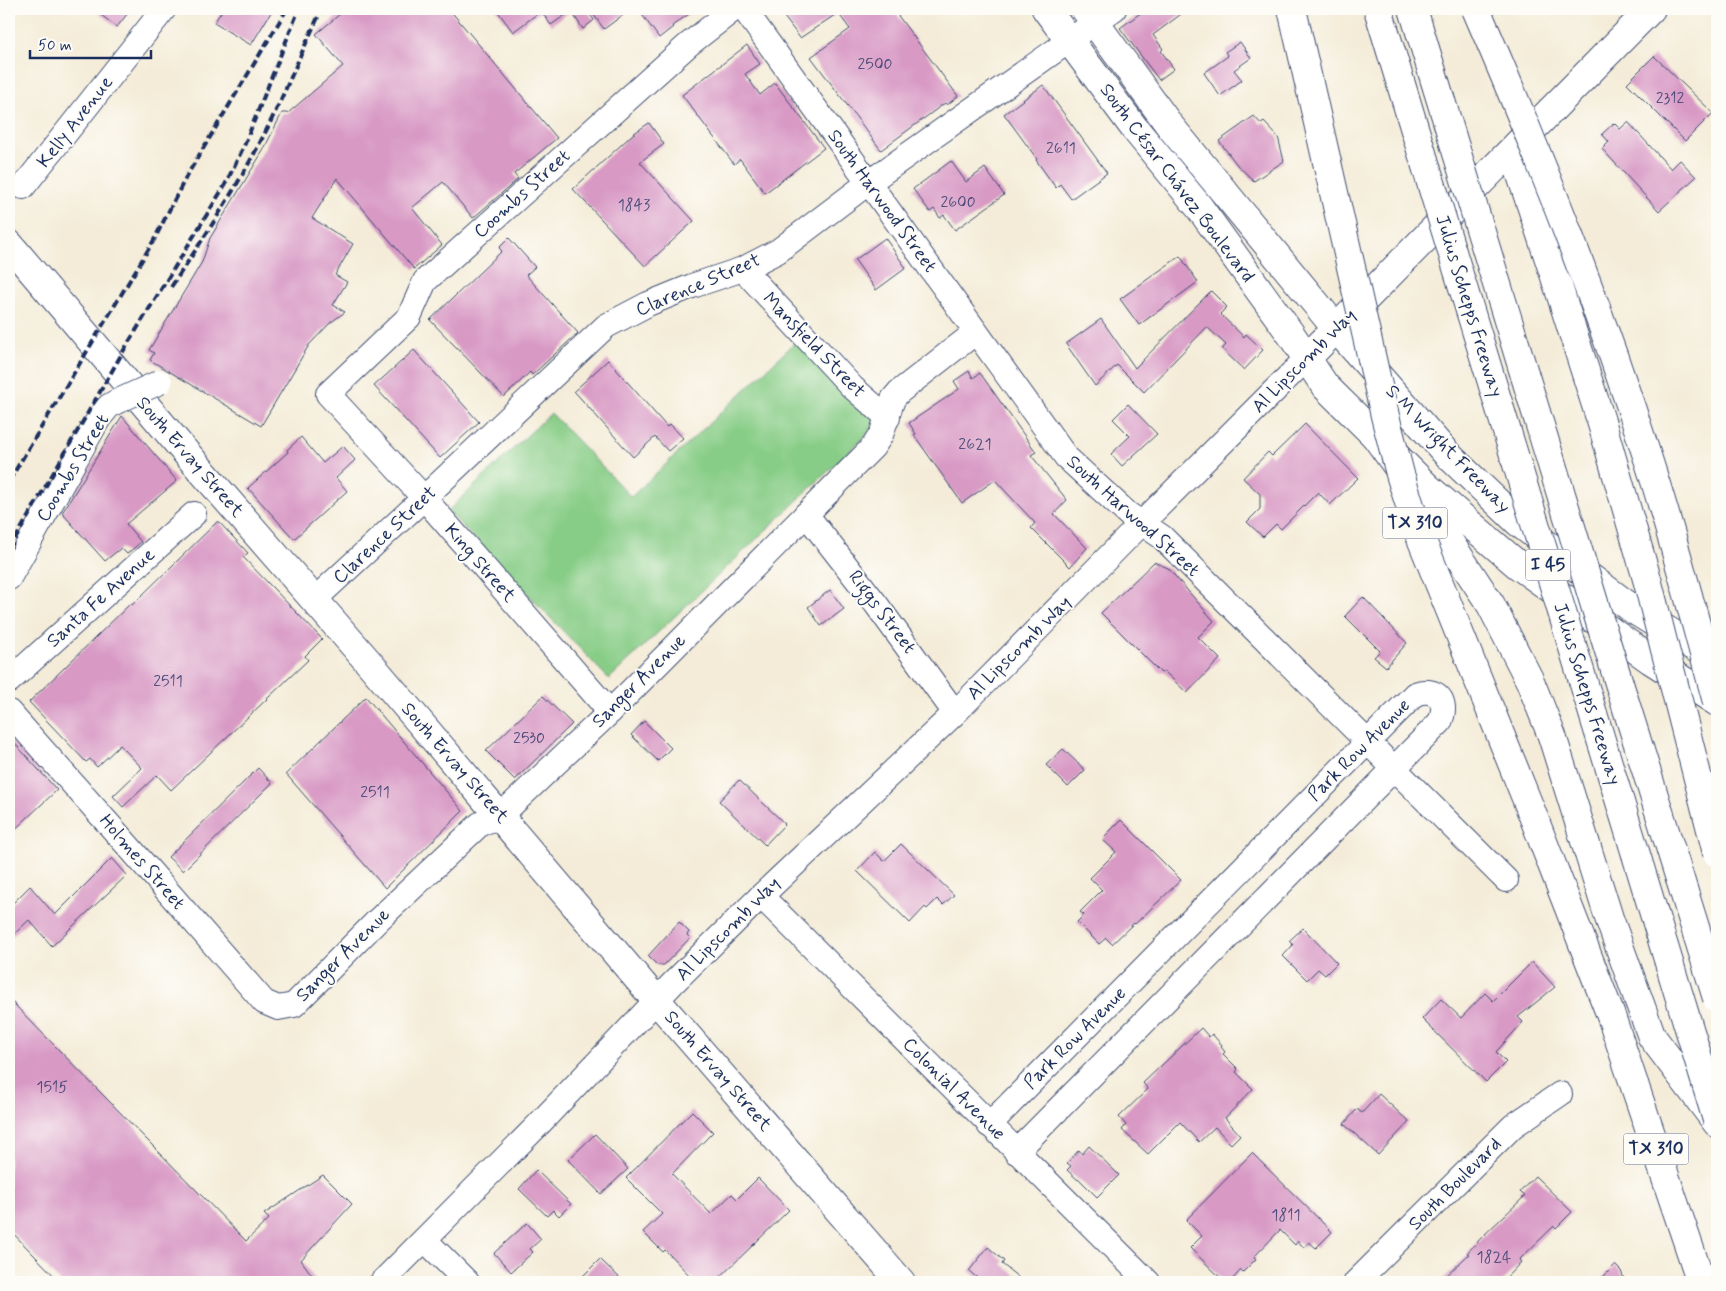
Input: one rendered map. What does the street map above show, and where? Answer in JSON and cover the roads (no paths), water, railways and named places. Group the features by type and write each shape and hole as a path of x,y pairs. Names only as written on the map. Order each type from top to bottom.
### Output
{"main road":[{"name":"South César Chávez Boulevard","path":"1046,9 1135,129 1199,207 1290,333 1306,359"},
{"name":"TX 310","path":"1292,9 1385,416 1415,523 1611,1016 1701,1282"},
{"name":"Julius Schepps Freeway","path":"1378,9 1717,1122"},
{"name":"Julius Schepps Freeway","path":"1413,9 1717,998"},
{"path":"1476,9 1533,141 1612,353 1657,488 1717,702"},
{"name":"Al Lipscomb Way","path":"1306,359 1651,9"},
{"name":"South César Chávez Boulevard","path":"1098,13 1170,126 1336,328"},
{"path":"1513,151 1602,424 1644,570 1717,853"},
{"name":"South Ervay Street","path":"9,244 657,1001 901,1282"},
{"name":"S M Wright Freeway","path":"1336,328 1446,453 1518,522 1634,610 1717,661"},
{"name":"S M Wright Freeway","path":"1306,359 1326,386 1428,488 1518,565 1650,660 1717,702"},
{"path":"1374,434 1476,579 1518,656 1552,736 1609,918 1652,1037 1717,1122"}],"street":[{"name":"Kelly Avenue","path":"23,188 164,9"},
{"name":"Coombs Street","path":"328,394 409,317 425,281 681,51 734,9"},
{"name":"South Harwood Street","path":"744,9 1066,457 1128,514 1162,537 1506,880"},
{"name":"Clarence Street","path":"314,600 606,326 648,304 692,286 743,269 778,251 868,183 1068,40 1098,13"},
{"name":"Mansfield Street","path":"743,269 852,387 888,418"},
{"name":"Sanger Avenue","path":"278,1008 294,1005 378,920 480,824 500,816 610,712 873,447 881,435 893,399 899,392 976,332"},
{"name":"Al Lipscomb Way","path":"382,1282 761,896 955,713 1306,359"},
{"name":"Coombs Street","path":"9,578 99,418 109,406 160,382"},
{"name":"King Street","path":"328,394 424,498 610,712"},
{"name":"Santa Fe Avenue","path":"9,681 194,514"},
{"name":"Riggs Street","path":"806,514 876,604 955,713"},
{"name":"Park Row Avenue","path":"989,1125 1414,694 1423,691 1436,694 1444,703 1444,714 1440,722 1016,1152"},
{"name":"Holmes Street","path":"9,712 136,854 264,1002 278,1008"},
{"name":"Colonial Avenue","path":"761,896 1148,1282"},
{"name":"South Boulevard","path":"1356,1282 1513,1126 1560,1094"},
{"path":"425,1240 467,1282"}],"railway":[{"path":"9,481 154,240 186,177 287,9"},
{"path":"9,550 124,350 225,185 244,146 299,9"},
{"path":"171,287 222,208 257,148 322,9"}]}
